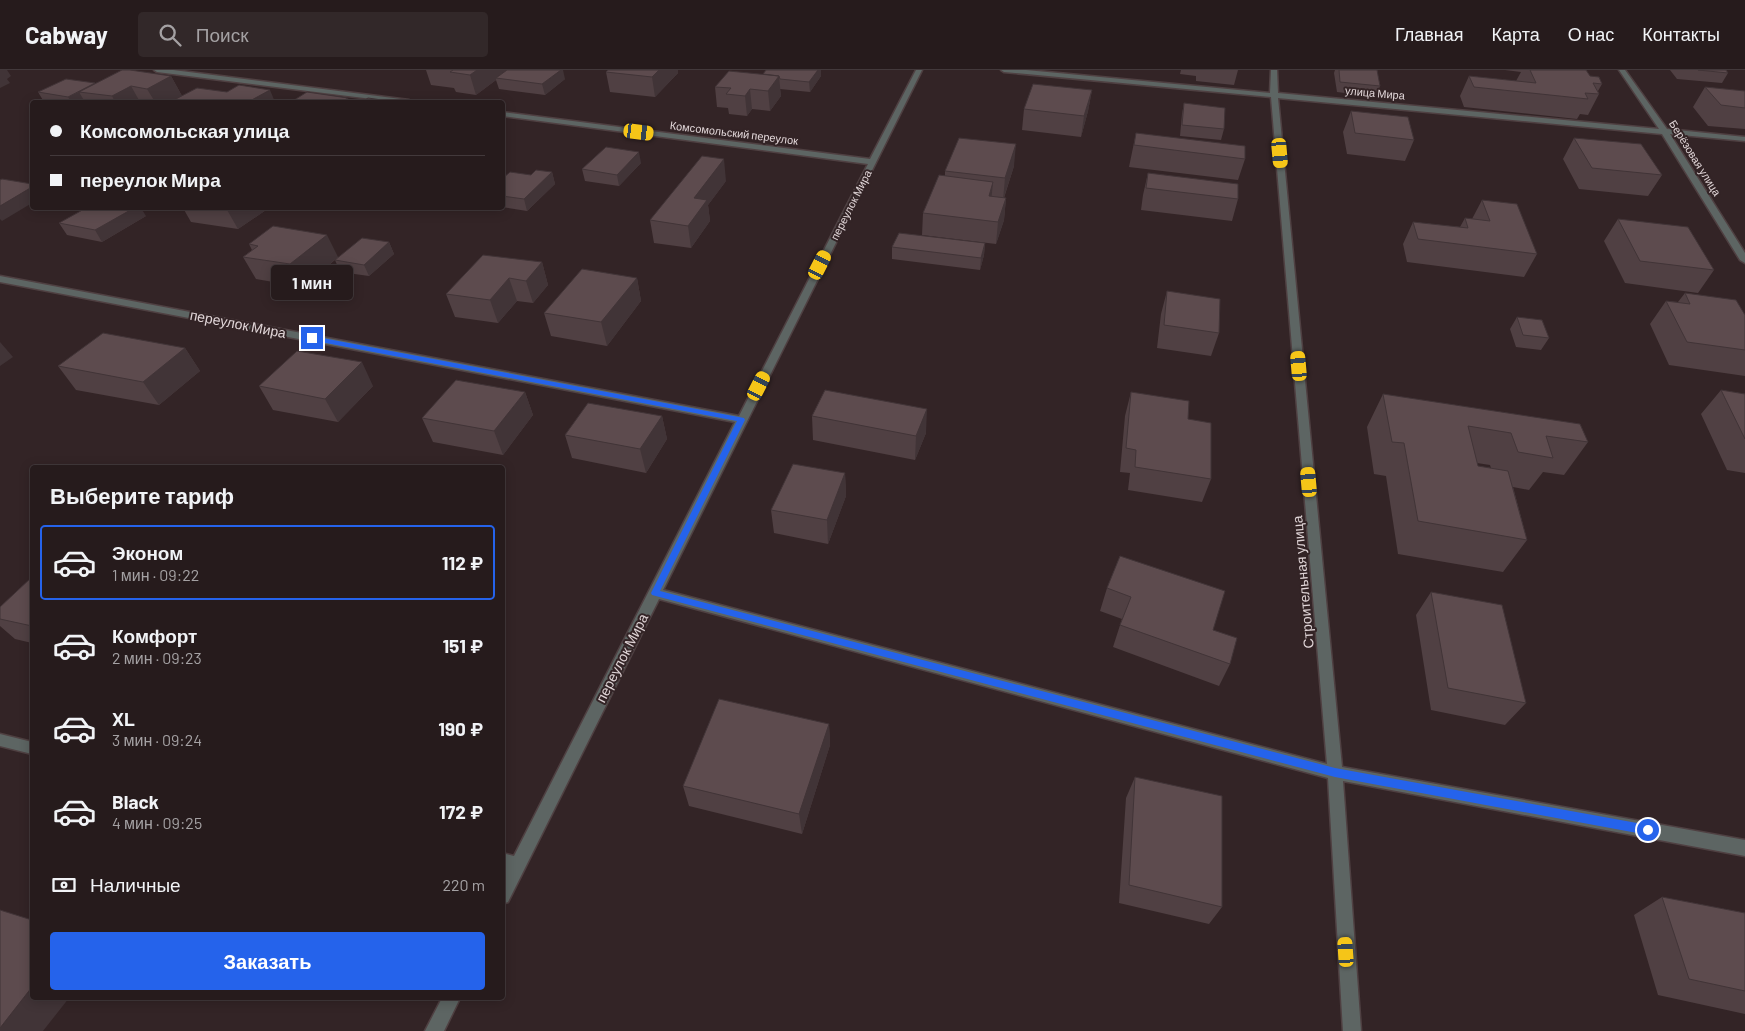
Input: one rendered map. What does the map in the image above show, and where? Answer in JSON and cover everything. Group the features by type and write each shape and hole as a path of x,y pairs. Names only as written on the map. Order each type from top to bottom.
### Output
{"street":[{"path":"156,70 393,100"},
{"name":"переулок Мира","path":"505,884 510,863 655,593 919,70"},
{"name":"улица Мира","path":"1004,70 1745,139"},
{"name":"Строительная улица","path":"1274,70 1274,96 1335,773 1352,1031"},
{"name":"Берёзовая улица","path":"1622,70 1666,132 1745,260"},
{"name":"Комсомольский переулок","path":"505,114 873,162"},
{"name":"переулок Мира","path":"0,279 742,420"},
{"path":"655,593 1335,773 1745,848"},
{"path":"0,740 30,748"},
{"path":"434,1031 450,1000"}],"building":[{"path":"122,70 171,76 147,89 131,86 112,96 79,92"},
{"path":"453,70 477,70 470,75 450,72"},
{"path":"507,70 561,70 542,84 496,78"},
{"path":"608,70 659,70 652,77 606,72"},
{"path":"766,70 818,70 809,82 780,79 779,76 763,74"},
{"path":"1339,70 1377,70 1380,86 1340,82"},
{"path":"1530,70 1586,70 1590,76 1599,77 1602,84 1593,83 1599,94 1585,93 1588,99 1474,87 1469,76 1536,83"},
{"path":"1698,70 1726,70 1728,73"},
{"path":"729,71 779,76 768,91 750,89 745,96 726,94 731,88 715,87"},
{"path":"66,79 95,83 68,97 38,92"},
{"path":"1033,84 1092,90 1084,116 1024,109"},
{"path":"239,85 270,90 252,100 174,100 197,88 227,92"},
{"path":"1705,87 1745,91 1745,108 1721,105"},
{"path":"307,92 348,98 344,100 294,100"},
{"path":"368,98 382,100 365,100"},
{"path":"1184,103 1225,108 1224,129 1182,125"},
{"path":"1351,111 1408,117 1414,140 1355,133"},
{"path":"1136,133 1245,146 1245,159 1134,145"},
{"path":"959,138 1016,144 1005,178 945,171"},
{"path":"1574,138 1641,144 1662,175 1592,168"},
{"path":"606,147 639,152 617,175 582,169"},
{"path":"702,156 724,159 694,198 707,200 688,226 650,220"},
{"path":"536,170 552,172 524,199 505,196 505,176 510,172 531,175"},
{"path":"1148,173 1238,184 1238,199 1146,188"},
{"path":"939,175 993,182 989,196 1006,198 998,222 923,213"},
{"path":"0,180 30,184 30,188 0,206"},
{"path":"1482,200 1517,204 1537,254 1418,239 1413,222 1468,228 1465,218 1490,221"},
{"path":"82,210 130,210 95,230 59,223"},
{"path":"1618,219 1688,227 1714,270 1640,261"},
{"path":"273,226 327,235 290,264 243,257 258,246 249,244"},
{"path":"899,233 985,243 981,258 892,247"},
{"path":"362,238 389,242 364,265 335,260"},
{"path":"483,255 542,262 526,281 509,278 490,300 446,294"},
{"path":"582,269 637,278 601,322 544,313"},
{"path":"1167,291 1220,299 1219,333 1164,325"},
{"path":"1685,293 1736,300 1745,315 1745,350 1687,342 1666,301 1690,304"},
{"path":"1517,317 1542,320 1549,338 1523,335"},
{"path":"103,333 185,348 143,382 58,366"},
{"path":"297,351 362,362 325,399 259,386"},
{"path":"456,380 525,392 494,431 422,418"},
{"path":"825,390 927,409 916,436 812,416"},
{"path":"1721,390 1745,394 1745,439"},
{"path":"1131,392 1189,401 1188,419 1211,423 1211,479 1135,467 1136,450 1126,448"},
{"path":"1383,394 1580,424 1588,442 1546,436 1553,458 1518,452 1511,433 1468,426 1478,466 1508,471 1527,540 1418,521 1404,443 1392,442"},
{"path":"588,403 662,416 640,449 565,435"},
{"path":"793,464 845,473 827,520 771,510"},
{"path":"1120,556 1225,591 1213,630 1237,638 1230,664 1120,625 1131,597 1107,588"},
{"path":"30,579 30,626 0,619 0,607"},
{"path":"1431,592 1502,605 1526,703 1448,688"},
{"path":"719,699 829,724 799,814 683,786"},
{"path":"1135,777 1222,796 1222,907 1129,885"},
{"path":"1662,897 1745,913 1745,991 1689,979"},
{"path":"0,910 30,919 30,990 0,1028"}],"route":[{"path":"312,338 742,420 655,593 1335,773 1648,830"}]}
